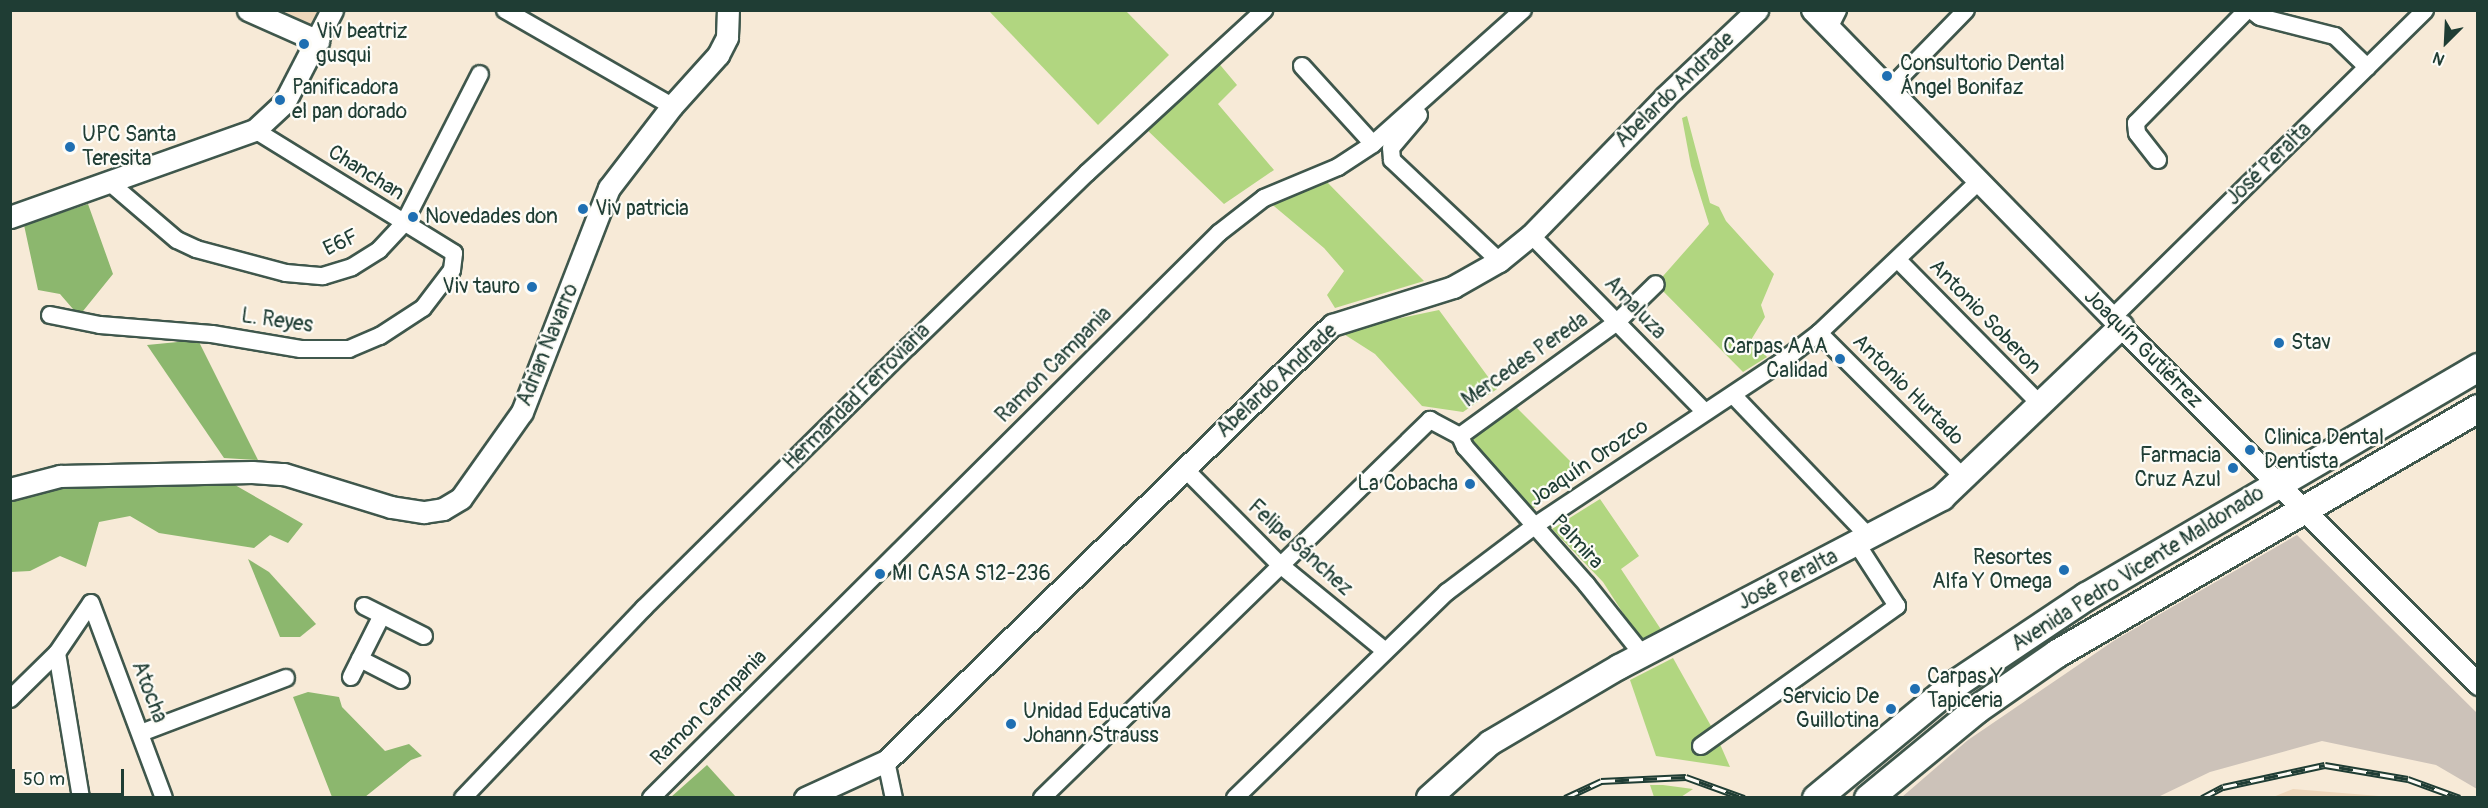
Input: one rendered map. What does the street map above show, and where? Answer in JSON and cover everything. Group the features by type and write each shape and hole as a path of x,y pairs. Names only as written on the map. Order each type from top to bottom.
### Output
{"main road":[{"name":"José Peralta","path":"1429,798 1490,743 1642,654 1929,507 1965,479 2040,405 2116,322"},
{"name":"Avenida Pedro Vicente Maldonado","path":"1816,798 1950,687 2086,596 2478,367"},
{"name":"Avenida Pedro Vicente Maldonado","path":"1868,798 1976,710 2056,653 2478,408"}],"street":[{"path":"248,10 318,41"},
{"path":"10,217 255,130 284,103 332,10"},
{"path":"505,10 672,106"},
{"name":"Adrian Navarro","path":"10,489 60,476 266,479 391,507 424,512 442,509 461,498 522,412 609,188 672,106 718,55 727,37 728,10"},
{"name":"Hermandad Ferroviaria","path":"463,798 644,608 900,354 1087,173 1264,10"},
{"name":"Ramon Campania","path":"651,798 1219,233 1264,198 1338,167 1373,144 1423,102 1522,10"},
{"name":"Abelardo Andrade","path":"886,761 1328,328 1448,289 1499,261 1531,235 1665,97 1757,10"},
{"name":"Joaquín Gutiérrez","path":"1812,10 1833,19 1889,89 1978,181 2478,684"},
{"path":"1889,89 1966,10"},
{"path":"2158,160 2137,133 2136,123 2249,10 2260,17 2335,36 2367,68"},
{"name":"José Peralta","path":"2116,322 2425,10"},
{"path":"1302,66 1373,144"},
{"name":"E6F","path":"109,182 177,240 196,249 286,273 323,276 352,267 379,250 404,223 480,74"},
{"path":"1423,102 1419,117 1391,148 1392,160 1499,261"},
{"name":"Chanchan","path":"255,130 454,253"},
{"name":"Joaquín Orozco","path":"1235,798 1384,650 1448,592 1533,527 1733,395 1819,333 1898,260 1978,181"},
{"name":"Amaluza","path":"1531,235 1706,412"},
{"name":"L. Reyes","path":"50,315 100,325 212,334 301,349 349,349 380,336 423,308 453,270 454,253"},
{"name":"Antonio Soberon","path":"1898,260 2040,405"},
{"name":"Mercedes Pereda","path":"1460,436 1617,322 1656,284"},
{"name":"Antonio Hurtado","path":"1819,333 1965,479"},
{"path":"1701,746 1897,606 1864,542 1733,395"},
{"name":"Palmira","path":"1278,564 1425,422 1436,421 1460,436 1465,447 1533,527 1587,585 1642,654"},
{"name":"Felipe Sánchez","path":"1190,474 1278,564 1384,650"},
{"path":"1042,798 1278,564"},
{"name":"Atocha","path":"57,653 91,603 164,798"},
{"path":"364,606 423,636"},
{"path":"351,677 382,615"},
{"path":"10,699 57,653"},
{"path":"57,653 81,798"},
{"path":"360,659 401,680"},
{"path":"141,733 286,678"},
{"path":"806,798 886,761 894,798"}],"shaded area":[{"path":"270,11 321,11 313,27"},
{"path":"2297,535 2477,713 2477,789 2436,765 2322,741 2210,772 2158,797 1902,797 1968,740 2115,640"},
{"path":"2293,789 2379,796 2381,797 2273,797"}],"green space":[{"path":"989,11 1126,11 1169,55 1098,125"},
{"path":"1216,60 1237,85 1218,104 1274,170 1224,204 1144,127"},
{"path":"1687,116 1710,203 1719,207 1726,221 1774,274 1761,305 1765,317 1751,340 1767,357 1743,372 1656,284 1709,224 1691,166 1682,118"},
{"path":"1326,181 1424,281 1335,308 1327,295 1344,271 1324,248 1269,202"},
{"path":"88,204 113,274 79,316 60,294 38,290 24,225"},
{"path":"1439,310 1497,389 1463,412 1422,406 1375,354 1339,331"},
{"path":"198,340 258,460 224,458 147,345"},
{"path":"1515,406 1582,473 1531,510 1470,437"},
{"path":"61,483 235,485 303,524 288,543 270,535 254,548 159,533 130,516 99,522 86,567 60,556 30,571 11,572 10,495"},
{"path":"1600,499 1639,556 1621,569 1662,631 1641,641 1603,582 1552,529"},
{"path":"248,559 269,572 316,624 300,637 280,637"},
{"path":"1673,658 1716,735 1730,767 1656,756 1630,680"},
{"path":"308,692 339,697 342,707 385,751 409,744 422,756 411,760 365,797 332,797 293,697"},
{"path":"707,765 736,797 671,797"},
{"path":"1650,785 1693,789 1681,797 1654,797"}],"railway":[{"path":"2202,798 2223,787 2325,765 2408,779 2460,798"},
{"path":"1565,798 1601,781 1686,777 1744,798"}],"place":[{"name":"Viv beatriz gusqui","path":"304,44"},
{"name":"Consultorio Dental Ángel Bonifaz","path":"1887,76"},
{"name":"Panificadora el pan dorado","path":"280,100"},
{"name":"UPC Santa Teresita","path":"70,147"},
{"name":"Viv patricia","path":"583,209"},
{"name":"Novedades don","path":"413,217"},
{"name":"Viv tauro","path":"532,287"},
{"name":"Stav","path":"2279,343"},
{"name":"Carpas AAA Calidad","path":"1840,359"},
{"name":"Clinica Dental Dentista","path":"2250,450"},
{"name":"Farmacia Cruz Azul","path":"2233,468"},
{"name":"La Cobacha","path":"1470,484"},
{"name":"Resortes Alfa Y Omega","path":"2064,570"},
{"name":"MI CASA S12-236","path":"880,574"},
{"name":"Carpas Y Tapiceria","path":"1915,689"},
{"name":"Servicio De Guillotina","path":"1891,709"},
{"name":"Unidad Educativa Johann Strauss","path":"1011,724"}]}
